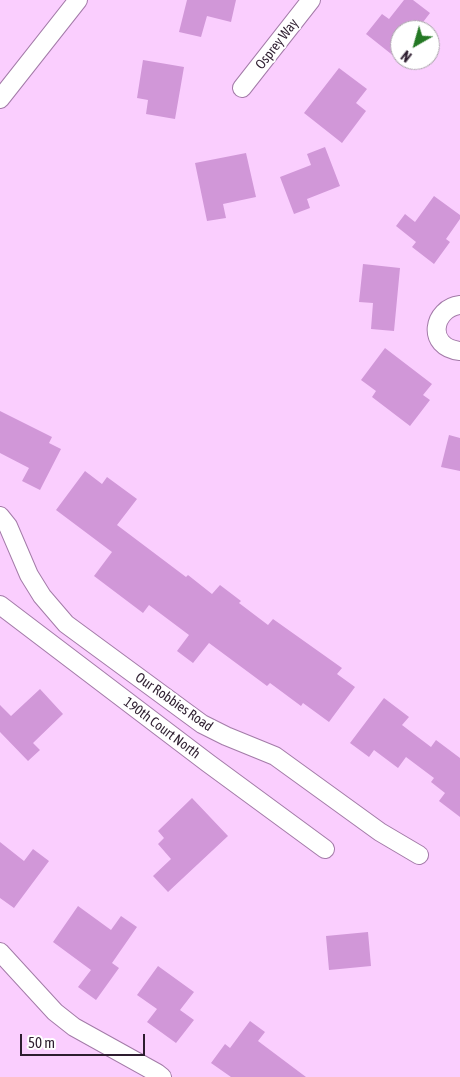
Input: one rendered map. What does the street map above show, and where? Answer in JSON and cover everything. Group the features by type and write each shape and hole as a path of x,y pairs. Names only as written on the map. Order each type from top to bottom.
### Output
{"street":[{"path":"0,99 78,0"},
{"name":"Osprey Way","path":"242,88 311,0"},
{"path":"460,305 446,312 438,322 435,332 440,342 451,350 460,351"},
{"name":"Our Robbies Road","path":"0,516 8,526 29,575 42,596 66,624 202,724 276,756 380,832 419,855"},
{"name":"190th Court North","path":"0,605 208,763 326,848"},
{"path":"0,952 55,1012 74,1027 162,1077"}],"building":[{"path":"187,0 236,0 231,22 207,16 201,37 179,32"},
{"path":"404,0 413,0 430,13 425,20 390,20 390,53 366,34 382,14 389,19"},
{"path":"143,60 184,67 175,119 146,114 148,100 137,98"},
{"path":"339,68 367,89 356,103 366,111 342,143 304,113"},
{"path":"325,147 340,186 307,199 310,208 294,214 280,177 311,165 307,154"},
{"path":"246,153 256,197 223,204 226,218 207,221 195,163"},
{"path":"434,196 460,215 460,219 446,239 450,242 434,264 412,247 416,242 396,226 405,214 415,222"},
{"path":"363,264 400,268 394,331 371,329 373,303 359,302"},
{"path":"385,348 432,384 423,395 430,400 410,426 372,397 376,391 361,380"},
{"path":"0,411 52,437 49,443 61,449 40,490 22,481 29,468 0,453"},
{"path":"449,435 460,438 460,471 441,467"},
{"path":"85,471 102,484 107,477 137,499 117,525 186,577 188,575 212,594 220,585 241,601 239,603 268,625 273,619 342,668 337,674 355,687 329,722 303,703 301,706 270,683 267,686 209,643 193,663 177,651 189,635 149,605 143,613 94,576 112,552 56,510"},
{"path":"40,689 63,714 33,743 40,750 28,761 0,732 0,705 11,716"},
{"path":"384,698 409,717 402,725 431,747 436,740 460,758 460,817 439,801 445,793 431,782 434,778 406,757 398,768 374,750 369,757 350,743"},
{"path":"192,798 228,836 168,892 153,876 171,859 158,844 164,838 158,831"},
{"path":"0,842 24,861 33,849 49,861 14,908 0,898"},
{"path":"78,906 111,930 121,916 137,927 112,963 119,968 96,1000 78,987 91,970 53,942"},
{"path":"368,932 371,966 329,970 326,936"},
{"path":"158,966 194,992 180,1010 194,1020 176,1043 147,1022 157,1009 137,995"},
{"path":"250,1021 265,1032 258,1041 306,1077 231,1077 211,1063 225,1044 230,1048"}]}
